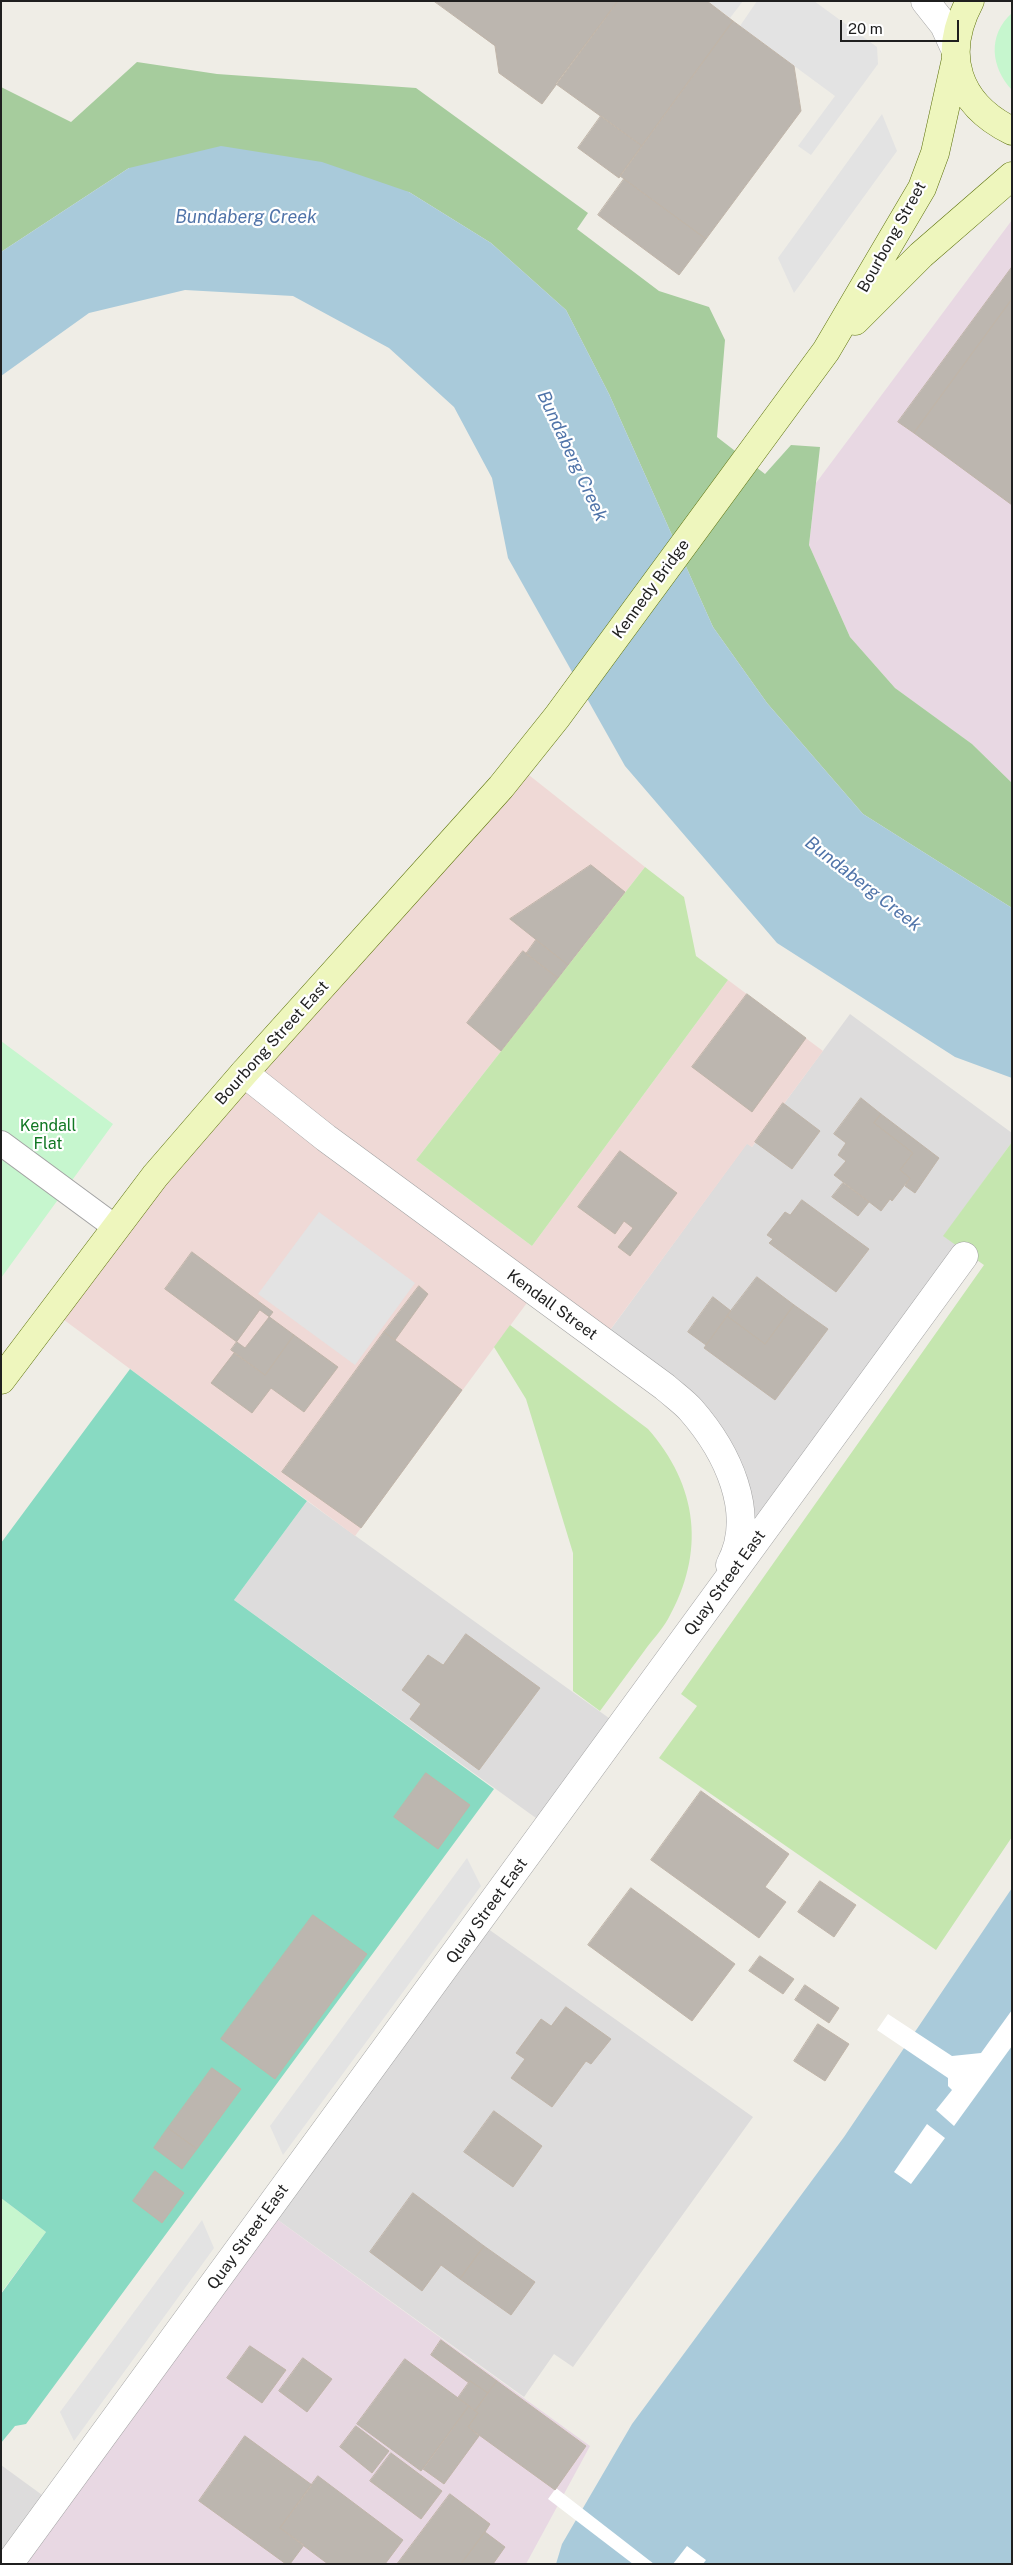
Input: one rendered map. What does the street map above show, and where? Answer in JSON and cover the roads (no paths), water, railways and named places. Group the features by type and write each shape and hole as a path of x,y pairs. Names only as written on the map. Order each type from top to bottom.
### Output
{"main road":[{"name":"Bourbong Street","path":"744,460 826,351 922,188 935,153 955,54 959,21 970,1"},
{"path":"955,54 962,83 974,105 993,122 1012,131"},
{"name":"Bourbong Street","path":"826,351 921,255 1012,176"},
{"name":"Kennedy Bridge","path":"557,717 744,460"},
{"name":"Bourbong Street East","path":"1,1380 115,1227 156,1176 244,1072 436,862 501,787 557,717"}],"street":[{"path":"925,1 944,25 955,54"},
{"name":"Kendall Street","path":"244,1072 326,1138 665,1387 690,1409 714,1439 728,1463 739,1500 740,1529 734,1560 711,1602"},
{"name":"Quay Street East","path":"9,2564 964,1256"}],"lane":[{"path":"1,1143 115,1227"}],"water":[{"name":"Bundaberg Creek","path":"221,146 322,162 409,192 491,243 566,310 609,394 713,627 767,703 863,814 1012,908 1012,1078 955,1057 777,943 625,766 508,558 492,478 454,407 389,348 293,296 185,290 89,313 1,376 1,252 129,168"},
{"path":"1012,1888 1012,2564 556,2564 562,2544 632,2424 844,2137"}],"park label":[{"name":"Kendall Flat","path":"48,1135"}]}
